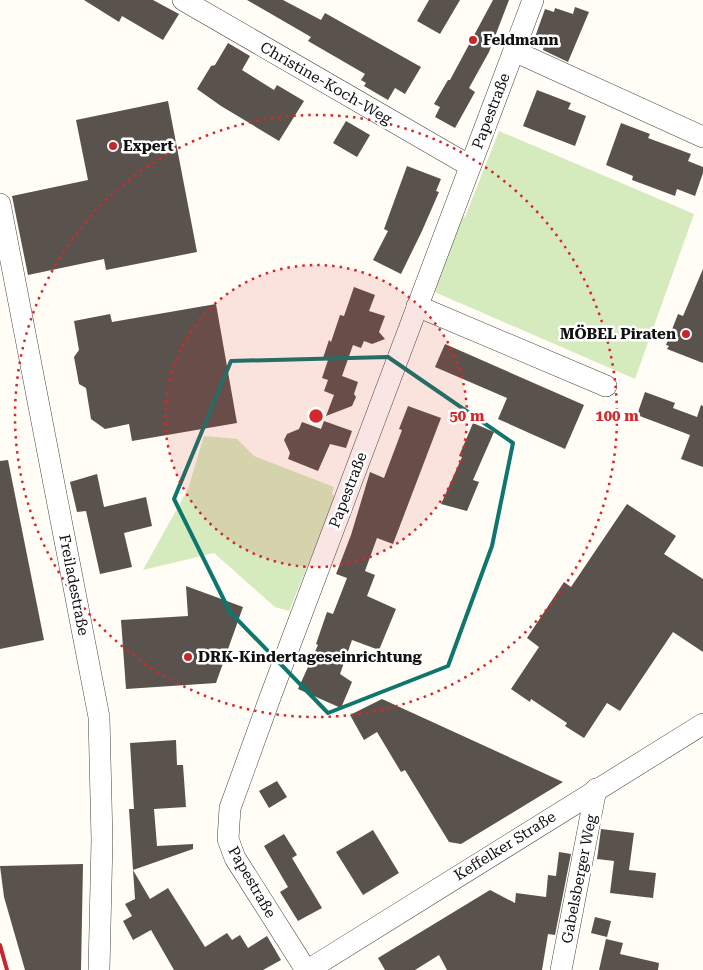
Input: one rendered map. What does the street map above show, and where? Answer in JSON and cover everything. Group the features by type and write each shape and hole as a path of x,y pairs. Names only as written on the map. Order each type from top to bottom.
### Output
{"street":[{"name":"Christine-Koch-Weg","path":"183,0 470,166"},
{"name":"Papestraße","path":"307,970 235,858 228,839 228,818 271,694 533,0"},
{"path":"514,52 703,137"},
{"name":"Freiladestraße","path":"0,204 99,717 102,830 99,970"},
{"path":"417,306 606,386"},
{"name":"Keffelker Straße","path":"307,970 703,724"},
{"name":"Gabelsberger Weg","path":"561,970 596,789"}],"highlighted area":[{"path":"388,357 513,443 492,546 448,666 328,713 230,612 174,499 231,361"}],"green space":[{"path":"499,131 694,214 635,379 430,290 462,216 465,217"},
{"path":"204,436 237,439 254,456 334,487 332,494 336,497 289,611 275,607 214,553 143,570 188,489"}],"building":[{"path":"84,0 153,0 179,14 163,40 122,16 119,22"},
{"path":"247,0 283,0 321,20 325,13 421,67 405,94 395,88 388,100 364,86 366,83 361,80 365,74 308,41 311,37"},
{"path":"429,0 460,0 440,34 417,21"},
{"path":"493,0 509,0 489,52 469,88 475,92 455,128 435,117 440,107 434,104 448,80 450,80"},
{"path":"575,7 589,12 568,62 543,50 544,44 534,40 545,9 554,12 555,8 573,14"},
{"path":"228,43 250,56 242,70 274,90 277,85 304,101 279,141 221,106 197,89 211,66 215,65"},
{"path":"537,90 571,103 568,109 586,116 575,146 523,126"},
{"path":"168,101 197,252 106,270 104,259 28,275 12,196 88,180 76,120"},
{"path":"346,121 370,135 357,157 333,143"},
{"path":"621,123 650,134 648,138 691,154 688,161 703,167 703,173 695,196 677,189 675,196 632,180 633,176 606,165"},
{"path":"407,166 441,179 436,191 439,192 401,274 373,260 388,231 384,229"},
{"name":"MÖBEL Piraten","path":"703,269 703,363 667,349 669,346 666,345 678,314 683,316"},
{"path":"354,287 375,295 369,311 385,316 379,332 385,339 372,344 364,341 361,348 353,345 342,376 358,382 354,394 356,397 352,406 326,416 334,395 324,391 328,380 322,378 328,360 323,358 329,340 331,342 340,315 344,316"},
{"path":"216,304 237,423 132,441 129,424 105,429 91,419 86,388 79,384 74,357 79,350 74,321 110,314 112,322"},
{"path":"445,344 584,405 565,449 498,419 507,398 435,367"},
{"path":"645,392 675,403 673,408 697,417 701,405 703,406 703,467 681,459 690,435 637,415"},
{"path":"408,406 441,418 393,544 377,538 365,571 375,575 367,596 396,609 379,650 352,640 340,674 352,682 341,708 298,689 318,645 316,644 327,612 333,614 347,578 336,574 351,535 370,472 384,478 402,430 399,429"},
{"path":"324,421 352,431 346,448 330,444 318,471 288,459 290,453 284,440 287,434 299,429 302,422 321,429"},
{"path":"473,423 494,432 473,480 479,482 467,511 441,504 462,457 459,456"},
{"path":"8,460 44,640 0,649 0,461"},
{"path":"97,474 104,507 146,497 152,526 124,533 132,567 100,574 86,511 77,512 70,482"},
{"path":"627,504 676,536 664,554 703,579 703,652 673,632 620,711 607,703 584,738 565,726 567,723 531,699 530,702 511,689 539,647 527,638 564,582 571,587"},
{"path":"186,586 243,607 216,683 126,689 121,620 188,616"},
{"path":"382,699 563,782 461,844 449,842 405,770 401,772 377,732 364,740 350,715"},
{"path":"176,740 177,765 183,765 186,807 154,809 157,846 193,844 193,849 133,870 129,809 134,809 130,743"},
{"path":"277,781 287,797 269,808 259,791"},
{"path":"601,829 634,833 629,870 656,873 653,898 610,893 614,861 597,859"},
{"path":"373,830 399,873 363,895 336,852"},
{"path":"284,834 297,855 292,858 322,908 298,921 280,892 288,887 264,846"},
{"path":"559,852 571,854 555,935 548,934 542,970 447,970 439,955 415,970 385,970 378,958 490,890 515,903 516,893 546,897 548,875 556,876"},
{"path":"83,864 81,970 25,970 4,897 0,866"},
{"path":"133,870 150,899 168,888 205,947 227,933 232,940 240,935 248,948 267,936 281,960 263,970 174,970 151,930 133,940 123,921 132,916 125,904 135,899"},
{"path":"595,917 611,921 607,937 591,933"},
{"path":"606,939 623,943 620,954 659,963 658,970 599,970"}],"railway":[{"path":"0,945 7,970"}],"place":[{"name":"Feldmann","path":"473,40"},
{"name":"Expert","path":"113,146"},
{"name":"MÖBEL Piraten","path":"686,334"},
{"name":"DRK-Kindertageseinrichtung","path":"188,657"}]}
